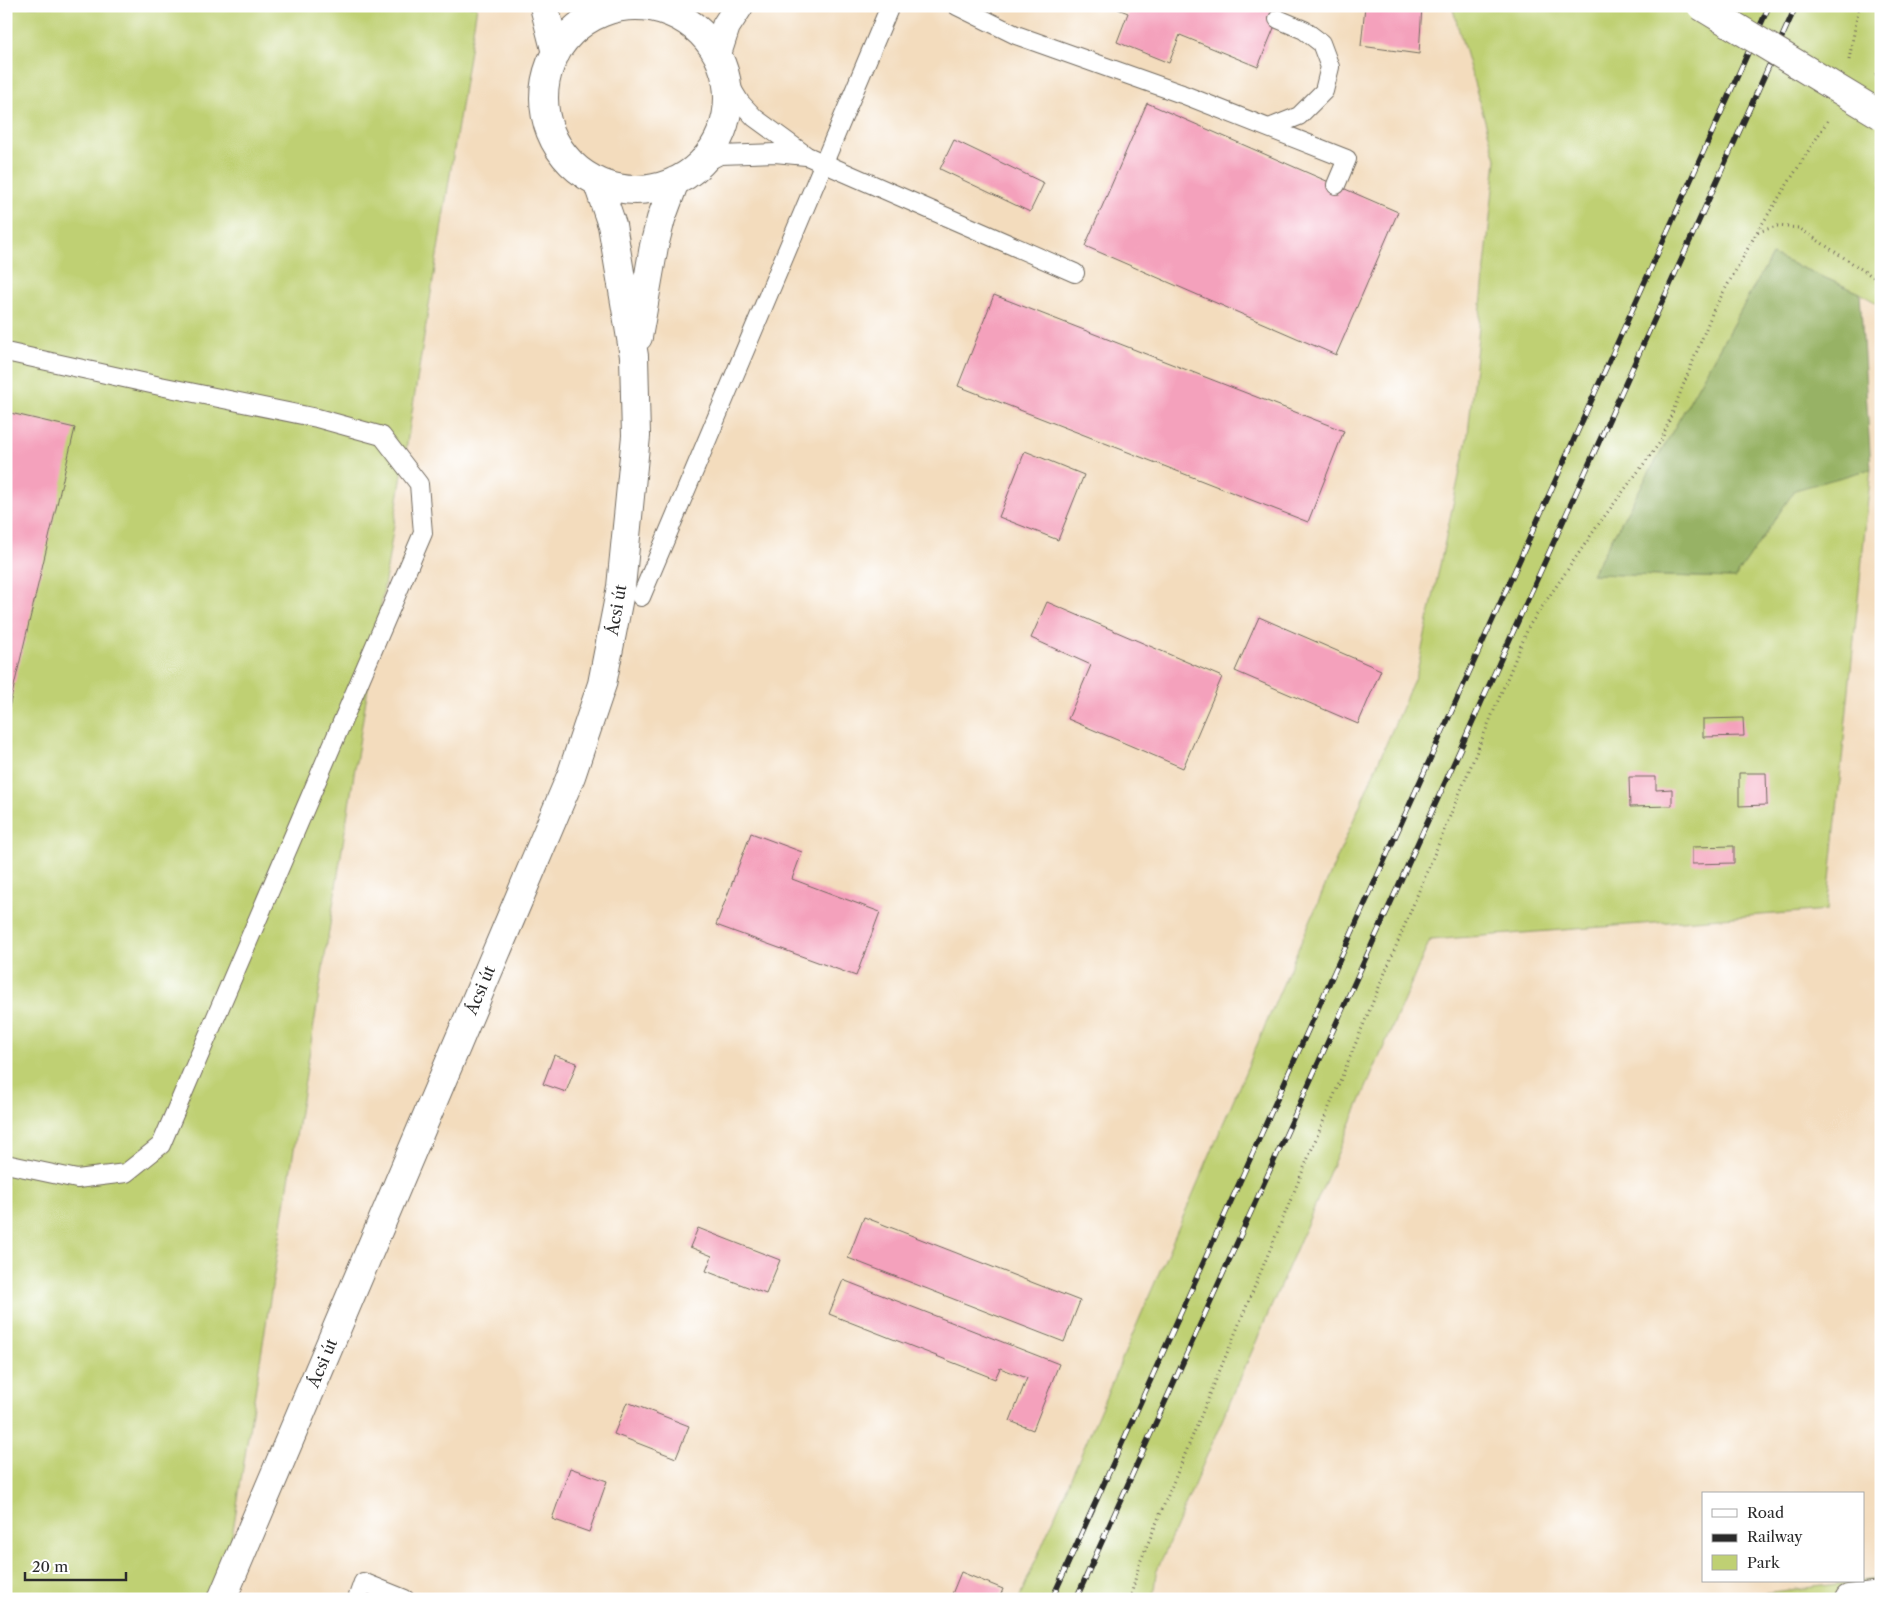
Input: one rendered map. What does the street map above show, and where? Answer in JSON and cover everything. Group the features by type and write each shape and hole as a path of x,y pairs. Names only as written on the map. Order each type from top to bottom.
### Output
{"main road":[{"path":"544,6 556,54"},
{"path":"717,54 726,26 739,6"},
{"path":"1701,6 1881,114"},
{"path":"641,7 682,18 706,38 717,54 726,79 728,103 724,127 713,148 686,174 656,187 622,189 597,181 575,166 561,151 551,132 544,92 546,79 556,54 574,30 598,14 641,7"},
{"name":"Ácsi út","path":"634,356 654,246 686,174"},
{"name":"Ácsi út","path":"222,1599 567,786 602,684 621,587 636,436 634,356 612,225 597,181"},
{"path":"1849,1599 1881,1596"}],"lane":[{"path":"641,597 890,6"},
{"path":"957,6 1016,35 1182,94 1347,159 1336,185"},
{"path":"1268,128 1299,116 1324,91 1330,67 1322,42 1304,30 1278,19"},
{"path":"726,79 740,102 755,118 807,156"},
{"path":"686,174 720,156 775,153 807,156 1075,274"},
{"path":"6,352 317,418 382,436 419,484 423,533 161,1145 126,1173 77,1179 6,1164"},
{"path":"357,1599 363,1582 406,1599"}],"path":[{"path":"1848,69 1858,6"},
{"path":"1873,76 1881,71"},
{"path":"1130,1599 1139,1565 1529,626 1598,525 1661,441 1713,311 1757,232 1833,112"},
{"path":"1757,232 1777,226 1799,228 1881,282"}],"green space":[{"path":"6,6 477,6 222,1599 6,1599"},
{"path":"1452,6 1881,6 1881,306 1860,293 1772,255 1592,574 1735,578 1795,489 1871,469 1827,910 1430,940 1156,1573 1153,1599 1019,1599 1417,672 1468,434 1496,159"},
{"path":"1772,255 1860,293 1871,469 1795,490 1735,578 1592,574"},
{"path":"1881,1578 1881,1599 1714,1599 1864,1582"}],"building":[{"path":"1120,6 1283,6 1258,67 1180,35 1169,63 1117,42 1128,13 1118,9"},
{"path":"1365,6 1422,6 1419,54 1361,46"},
{"path":"1147,103 1398,212 1336,355 1085,246"},
{"path":"954,140 1044,183 1030,212 940,169"},
{"path":"994,295 1344,431 1308,522 958,386"},
{"path":"6,412 75,428 7,716 6,716"},
{"path":"1025,451 1084,475 1058,540 999,517"},
{"path":"1047,602 1222,677 1183,768 1068,719 1091,665 1031,638"},
{"path":"1259,617 1381,670 1358,724 1235,671"},
{"path":"1743,718 1744,736 1703,737 1703,719"},
{"path":"1739,773 1766,773 1767,805 1739,806"},
{"path":"1629,777 1656,777 1656,790 1672,789 1672,806 1630,807"},
{"path":"751,833 802,852 792,879 880,912 856,976 716,925"},
{"path":"1734,846 1734,863 1692,864 1692,847"},
{"path":"554,1055 577,1063 566,1092 543,1084"},
{"path":"864,1217 1080,1301 1064,1342 848,1258"},
{"path":"698,1228 780,1260 766,1294 706,1271 712,1256 690,1247"},
{"path":"843,1280 1059,1364 1033,1430 1010,1421 1027,1378 1000,1368 995,1379 829,1314"},
{"path":"627,1402 689,1426 676,1458 614,1434"},
{"path":"570,1468 607,1481 589,1532 552,1519"},
{"path":"961,1572 1003,1589 999,1599 950,1599"}],"railway":[{"path":"1052,1599 1769,6"},
{"path":"1076,1599 1796,6"}]}
